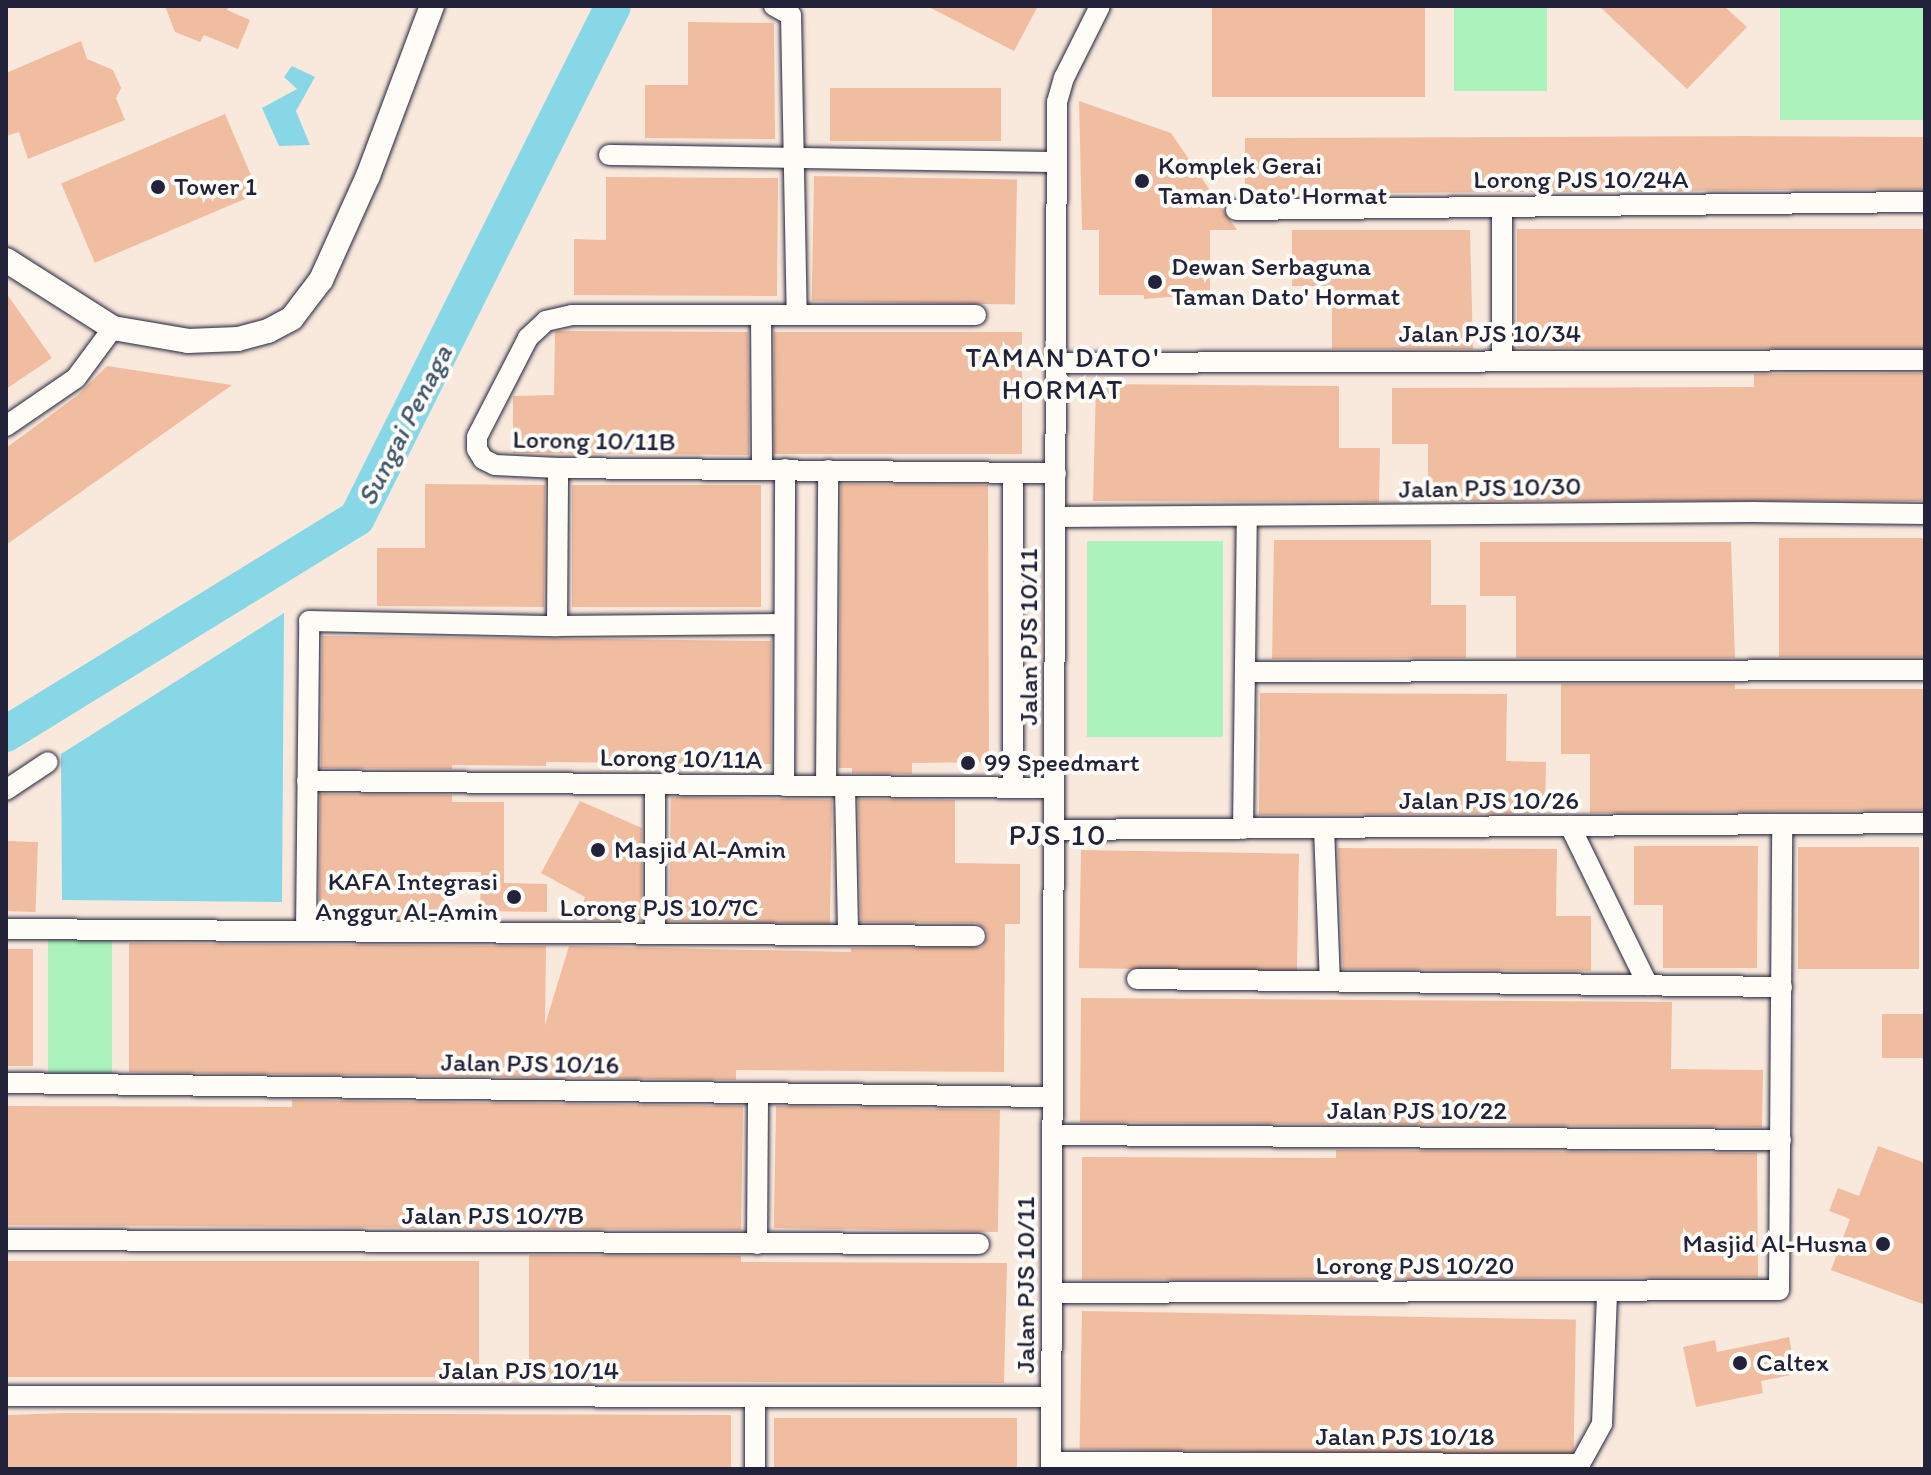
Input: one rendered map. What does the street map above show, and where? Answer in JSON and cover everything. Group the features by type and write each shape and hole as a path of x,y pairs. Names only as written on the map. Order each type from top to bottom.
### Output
{"street":[{"path":"6,260 113,328 188,341 238,339 268,331 292,318 321,280 368,176 432,6"},
{"path":"774,6 791,15 797,314"},
{"name":"Jalan PJS 10/11","path":"1051,1466 1057,102 1064,78 1100,6"},
{"path":"609,155 1057,162"},
{"name":"Lorong PJS 10/24A","path":"1236,210 1925,202"},
{"path":"1502,207 1502,360"},
{"name":"Lorong 10/11B","path":"976,315 572,315 546,321 528,338 477,437 477,449 483,459 495,465 558,468 1056,473"},
{"path":"761,315 762,469"},
{"path":"6,426 76,378 113,328"},
{"name":"Jalan PJS 10/34","path":"1056,363 1925,360"},
{"path":"557,626 558,468"},
{"path":"784,786 785,469"},
{"path":"828,470 836,786 848,935"},
{"path":"1013,473 1013,788"},
{"name":"Jalan PJS 10/30","path":"1055,517 1247,518 1736,512 1925,514"},
{"path":"1243,829 1247,518"},
{"path":"306,931 309,621 557,626 783,624"},
{"path":"1247,672 1925,670"},
{"path":"6,790 48,762"},
{"name":"Lorong 10/11A","path":"307,781 1054,788"},
{"path":"655,784 655,934"},
{"name":"Jalan PJS 10/26","path":"1054,830 1925,823"},
{"path":"1781,1140 1782,824"},
{"path":"1570,826 1648,985"},
{"path":"1324,828 1330,981"},
{"name":"Lorong PJS 10/7C","path":"6,929 975,936"},
{"path":"1137,979 1782,987"},
{"name":"Jalan PJS 10/16","path":"6,1083 1052,1097"},
{"path":"757,1244 758,1093"},
{"name":"Jalan PJS 10/22","path":"1052,1135 1781,1140"},
{"name":"Lorong PJS 10/20","path":"1052,1293 1779,1290 1781,1140"},
{"name":"Jalan PJS 10/7B","path":"6,1240 979,1244"},
{"name":"Jalan PJS 10/18","path":"1051,1466 1580,1464 1602,1424 1607,1291"},
{"name":"Jalan PJS 10/14","path":"6,1396 1051,1397"},
{"path":"755,1399 755,1469"}],"green space":[{"path":"1454,6 1547,6 1547,91 1454,91"},
{"path":"1780,6 1925,6 1925,120 1780,120"},
{"path":"1087,541 1223,541 1223,737 1087,737"},
{"path":"48,936 112,936 112,1078 48,1078"}],"water":[{"path":"292,66 315,77 296,111 310,145 279,146 262,108 297,89 284,77"},
{"path":"284,613 282,902 62,900 61,754"}],"building":[{"path":"165,6 229,6 227,10 250,20 238,49 204,35 200,42 175,32"},
{"path":"927,6 1038,6 1014,51"},
{"path":"1212,6 1425,6 1425,97 1212,97"},
{"path":"1599,6 1724,6 1747,27 1687,89"},
{"path":"688,22 774,23 775,139 645,138 645,85 688,85"},
{"path":"81,41 87,59 113,70 121,88 116,98 125,120 28,159 19,132 6,136 6,73"},
{"path":"830,88 1001,88 1001,141 830,141"},
{"name":"Komplek Gerai Taman Dato' Hormat","path":"1079,101 1171,133 1237,230 1210,230 1210,294 1144,299 1144,295 1099,295 1099,230 1082,230"},
{"name":"Tower 1","path":"225,114 259,193 95,263 61,184"},
{"path":"1925,137 1925,189 1245,194 1245,138"},
{"path":"814,176 1017,180 1015,305 812,301"},
{"path":"606,177 778,178 777,296 574,295 574,239 606,240"},
{"path":"1517,229 1925,229 1925,348 1517,348"},
{"path":"1292,230 1470,230 1473,349 1332,349 1332,286 1292,286"},
{"path":"6,293 52,358 6,389"},
{"path":"555,332 748,332 749,455 513,453 513,396 554,395"},
{"path":"774,332 1022,332 1022,454 774,454"},
{"path":"107,366 232,385 6,545 6,448 78,395"},
{"path":"1925,373 1925,501 1428,501 1428,444 1392,444 1392,388 1754,387 1754,374"},
{"path":"1096,384 1339,386 1339,448 1380,448 1379,502 1093,501"},
{"path":"425,484 545,485 544,607 377,606 377,548 425,548"},
{"path":"841,484 988,485 989,762 912,763 912,774 852,773 852,768 839,768"},
{"path":"572,485 761,485 761,607 572,607"},
{"path":"1779,538 1925,538 1925,657 1779,657"},
{"path":"1274,540 1431,540 1431,605 1466,605 1466,658 1272,659"},
{"path":"1480,542 1731,542 1735,658 1516,658 1516,596 1480,596"},
{"path":"322,636 771,641 771,764 546,762 546,766 452,765 452,769 321,768"},
{"path":"1561,684 1735,684 1735,689 1925,689 1925,810 1590,813 1590,754 1561,754"},
{"path":"1260,693 1507,694 1506,761 1546,762 1545,813 1259,815"},
{"path":"320,794 452,795 452,802 504,802 504,883 547,884 547,912 480,911 481,872 450,872 449,919 319,918"},
{"path":"671,797 832,800 830,924 669,921"},
{"path":"858,799 955,800 955,863 1020,864 1020,924 1005,924 1004,1072 736,1070 736,1080 129,1072 129,943 546,946 545,1025 569,946 851,952 851,948 982,947 988,937 987,930 976,923 861,922"},
{"name":"Masjid Al-Amin","path":"580,801 642,828 642,921 578,920 585,897 541,873"},
{"path":"6,841 38,842 36,912 6,911"},
{"path":"1634,846 1758,846 1757,968 1663,968 1663,905 1634,905"},
{"path":"1798,847 1919,847 1919,969 1798,969"},
{"path":"1338,848 1557,849 1556,916 1591,916 1591,971 1343,969"},
{"path":"1081,850 1299,854 1297,972 1079,968"},
{"path":"6,949 33,949 33,1066 6,1066"},
{"path":"1081,998 1672,1002 1671,1069 1763,1070 1762,1127 1080,1122"},
{"path":"1882,1014 1925,1014 1925,1058 1882,1058"},
{"path":"292,1100 743,1106 741,1230 6,1225 6,1106 292,1107"},
{"path":"776,1106 1000,1110 998,1232 774,1228"},
{"name":"Masjid Al-Husna","path":"1878,1146 1925,1163 1925,1305 1831,1270 1850,1219 1829,1211 1838,1188 1859,1196"},
{"path":"1336,1150 1757,1153 1758,1277 1082,1280 1082,1157 1336,1158"},
{"path":"529,1255 741,1256 741,1262 1007,1263 1004,1383 529,1381"},
{"path":"6,1261 479,1261 479,1377 6,1377"},
{"path":"1082,1311 1576,1320 1574,1458 1080,1449"},
{"name":"Caltex","path":"1789,1337 1796,1374 1761,1381 1763,1393 1696,1407 1683,1347 1715,1340 1717,1352"},
{"path":"6,1415 731,1415 731,1469 6,1469"},
{"path":"774,1418 1017,1418 1017,1469 774,1469"}],"waterway":[{"name":"Sungai Penaga","path":"6,734 357,518 613,6"}],"place":[{"name":"Komplek Gerai Taman Dato' Hormat","path":"1142,181"},
{"name":"Tower 1","path":"158,187"},
{"name":"Dewan Serbaguna Taman Dato' Hormat","path":"1155,282"},
{"name":"99 Speedmart","path":"968,763"},
{"name":"Masjid Al-Amin","path":"598,850"},
{"name":"KAFA Integrasi Anggur Al-Amin","path":"514,897"},
{"name":"Masjid Al-Husna","path":"1883,1244"},
{"name":"Caltex","path":"1740,1363"}],"district":[{"name":"TAMAN DATO' HORMAT","path":"1063,373"},
{"name":"PJS 10","path":"1058,835"}]}
